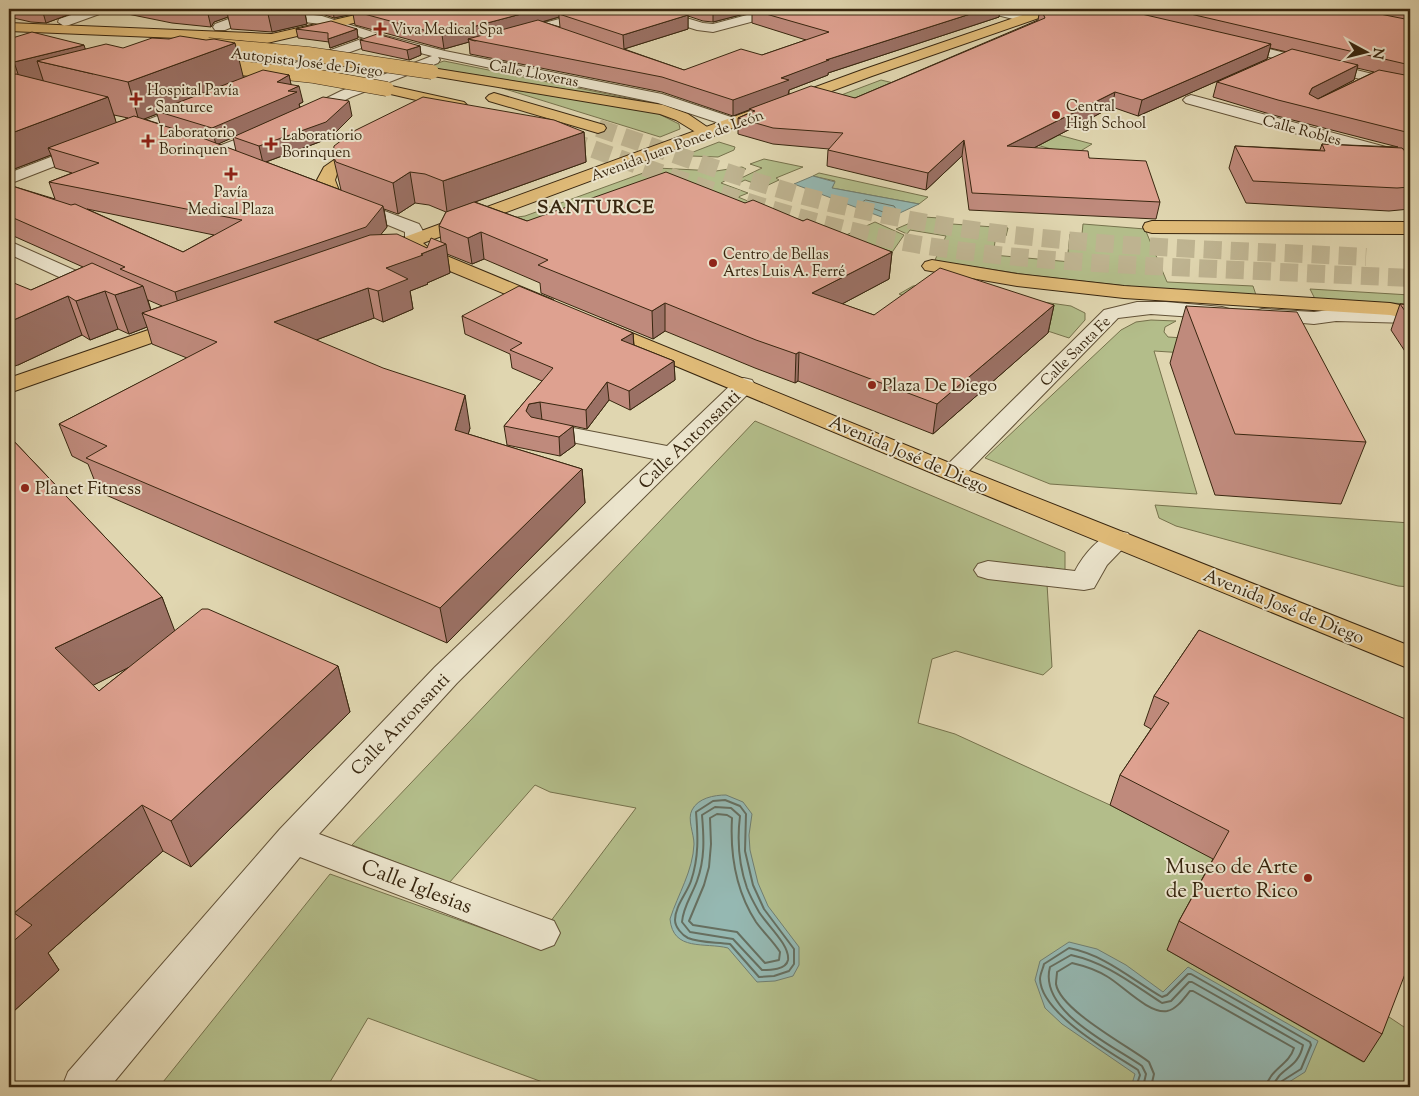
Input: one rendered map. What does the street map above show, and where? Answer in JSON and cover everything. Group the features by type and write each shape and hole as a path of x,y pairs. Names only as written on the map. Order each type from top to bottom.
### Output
{"main road":[{"path":"197,55 397,9"},
{"name":"Avenida Juan Ponce de León","path":"359,261 867,73 1052,9"},
{"path":"9,27 272,38"},
{"path":"9,34 173,48"},
{"path":"134,44 175,43 232,72 317,83 371,94 385,100 394,108"},
{"path":"197,55 308,54 432,72 663,110 682,117 708,133"},
{"name":"Autopista José de Diego","path":"197,55 274,56 416,78 523,105 598,128"},
{"name":"Autopista José de Diego","path":"197,55 387,89 476,111"},
{"path":"332,196 326,180 330,171 341,161 377,138"},
{"path":"1152,227 1410,228"},
{"name":"Avenida José de Diego","path":"415,241 416,247 420,252 744,385 953,474 1410,658"},
{"path":"932,266 1017,280 1124,292 1390,309 1410,313"},
{"path":"10,385 206,316"}],"street":[{"path":"64,22 101,9"},
{"name":"Calle Lloveras","path":"234,9 335,23 378,38 445,56 646,95 734,123"},
{"path":"502,39 610,9"},
{"path":"644,9 702,27 713,28 784,9"},
{"path":"989,9 1025,18"},
{"path":"220,27 258,12"},
{"path":"540,28 566,36"},
{"path":"252,83 378,38"},
{"path":"1220,41 1410,87"},
{"path":"218,152 272,131 346,94 473,47"},
{"path":"1261,68 1287,57"},
{"path":"1356,87 1372,78"},
{"name":"Calle Robles","path":"1208,92 1191,100 1395,155 1410,164"},
{"path":"9,179 206,102"},
{"path":"112,121 166,136"},
{"path":"1395,155 1410,146"},
{"path":"200,147 244,162"},
{"path":"314,189 412,228 415,233 415,241"},
{"path":"9,247 117,296"},
{"name":"Calle Santa Fe","path":"953,474 1111,314 1123,310 1144,308 1314,318 1336,315 1410,317"},
{"path":"153,313 180,325"},
{"name":"Calle Antonsanti","path":"83,1087 293,839 446,675 744,385"},
{"path":"542,429 672,455"},
{"path":"988,570 1084,581 1095,560 1118,539"},
{"name":"Calle Iglesias","path":"293,839 541,934"}],"green space":[{"path":"444,61 662,105 426,67"},
{"path":"881,80 910,87 861,110 828,100"},
{"path":"502,88 655,112 679,124 680,129 660,137"},
{"path":"1029,127 1092,144 1074,155 1010,138"},
{"path":"719,142 735,147 734,150 718,157 691,156 688,154"},
{"path":"764,159 803,167 776,178 779,180 764,187 745,180 741,182 737,180 762,168 750,164"},
{"path":"742,167 746,169 721,183 748,193 738,197 787,217 529,246 510,218 525,216 657,168 716,171"},
{"path":"819,173 928,197 919,204 832,188 835,181 813,176"},
{"path":"924,217 939,218 938,223 1008,228 1006,236 996,235 993,255 1071,262 1072,254 1068,253 1070,234 1082,234 1083,224 1145,229 1167,282 1253,286 1256,295 1192,292 1173,289 1172,291 1028,275 943,262 935,260 946,236 910,230 907,234 896,229"},
{"path":"875,222 904,235 884,264 844,236"},
{"path":"924,285 1071,306 1085,313 1085,320 1069,338 929,292 916,300 899,294 913,286"},
{"path":"1310,289 1410,295 1410,304 1315,299"},
{"path":"1151,320 1176,321 1165,327 1164,332 1168,337 1315,346 1323,362 1154,351 1197,494 1050,484 985,458 1121,330 1136,322"},
{"path":"755,421 1065,552 1065,570 1046,567 1052,667 1043,675 956,651 932,659 918,723 955,734 1110,805 1216,860 1167,950 1363,1062 1383,1013 1410,1031 1410,1087 556,1087 368,1018 327,1087 159,1087 330,874 532,946 636,808 550,792 535,785 449,883 352,845"},
{"path":"1155,505 1410,523 1410,587 1398,586 1176,526 1159,518"}],"water":[{"path":"813,176 835,182 832,188 919,204 887,219 794,184"},
{"path":"726,795 743,802 752,814 749,835 750,850 758,883 768,906 799,947 799,965 793,976 775,981 757,982 728,948 692,944 677,937 672,929 670,919 688,873 693,854 694,840 690,818 692,810 702,800"},
{"path":"1069,942 1097,949 1126,965 1163,992 1188,967 1318,1041 1305,1072 1281,1087 1131,1087 1135,1074 1062,1024 1045,1008 1035,980 1040,961"}],"building":[{"path":"167,9 211,9 208,14"},
{"path":"233,9 291,9 268,14 227,11"},
{"path":"363,9 540,9 442,35 353,11"},
{"path":"581,9 666,9 688,15 623,35 559,14"},
{"path":"986,9 826,60 829,60 781,78 789,80 733,100 662,77 468,39 538,20 684,70 741,49 762,55 829,32 752,10"},
{"path":"1041,9 1120,9 1271,44 1142,100 1115,92 1007,146 1088,151 1089,158 1146,161 1160,202 972,193 964,140 928,173 828,150 843,133 773,128 738,118 755,111 749,109 811,86 855,98 1045,18"},
{"path":"1169,9 1355,9 1410,20 1410,65"},
{"path":"331,21 357,29 328,39 328,33 296,29"},
{"path":"32,32 84,45 14,62 9,61 9,39"},
{"path":"377,34 420,46 407,50 360,40"},
{"path":"180,36 235,43 128,82 37,61 106,44 123,48 152,38 169,39"},
{"path":"1292,49 1358,65 1312,88 1309,94 1318,99 1379,70 1410,76 1410,133 1278,100 1217,82"},
{"path":"263,70 289,75 277,82 299,86 288,91 297,92 212,128 156,111"},
{"path":"16,74 108,97 9,134 9,76"},
{"path":"323,97 349,101 326,122 259,146 233,137"},
{"path":"423,97 554,120 584,132 443,181 425,174 410,172 393,183 336,162 333,156 334,146 354,131"},
{"path":"134,116 205,139 383,206 366,227 175,292 120,269 125,267 9,216 9,185 71,205 75,204 183,252 242,220 49,182 99,163 48,148"},
{"path":"1322,144 1402,148 1410,157 1410,187 1253,181 1235,146 1325,151"},
{"path":"666,172 745,203 753,200 803,221 807,219 892,252 812,293 874,315 940,268 1054,305 937,404 799,352 796,354 756,340 665,303 652,311 538,265 548,260 481,232 468,238 439,226 446,212 474,202 527,221"},
{"path":"397,234 427,248 431,238 446,244 421,254 423,255 386,268 408,279 378,291 368,288 274,322 383,368 465,395 455,430 582,469 440,608 86,458 107,446 59,424 217,342 142,313 370,235"},
{"path":"92,263 143,286 115,295 105,291 76,301 68,296 9,322 9,281 31,290"},
{"path":"519,286 633,333 621,340 674,361 629,391 607,382 586,410 540,402 529,404 526,411 531,417 573,426 559,437 504,426 553,368 510,350 522,343 462,316"},
{"path":"1400,304 1410,305 1410,318"},
{"path":"1186,306 1297,312 1366,442 1235,434"},
{"path":"9,436 162,597 55,648 99,691 202,609 208,609 338,666 171,821 142,805 14,913 32,925 9,945"},
{"name":"Museo de Arte de Puerto Rico","path":"1199,630 1410,721 1410,961 1382,1034 1179,921 1229,831 1120,775 1169,703 1154,696"}],"tunnel":[{"path":"598,128 728,173 794,193 861,210 923,222 986,232 1112,244 1366,257"},
{"path":"568,140 740,200 783,213 827,225 915,244 1003,256 1062,261 1410,278"}],"place":[{"name":"Viva Medical Spa","path":"380,29"},
{"name":"Hospital Pavía - Santurce","path":"136,99"},
{"name":"Central High School","path":"1056,115"},
{"name":"Laboratorio Borinquen","path":"148,141"},
{"name":"Laboratiorio Borinquen","path":"271,144"},
{"name":"Pavía Medical Plaza","path":"231,174"},
{"name":"Centro de Bellas Artes Luis A. Ferré","path":"713,263"},
{"name":"Plaza De Diego","path":"872,385"},
{"name":"Planet Fitness","path":"25,488"},
{"name":"Museo de Arte de Puerto Rico","path":"1308,878"}],"district":[{"name":"SANTURCE","path":"596,206"}]}
